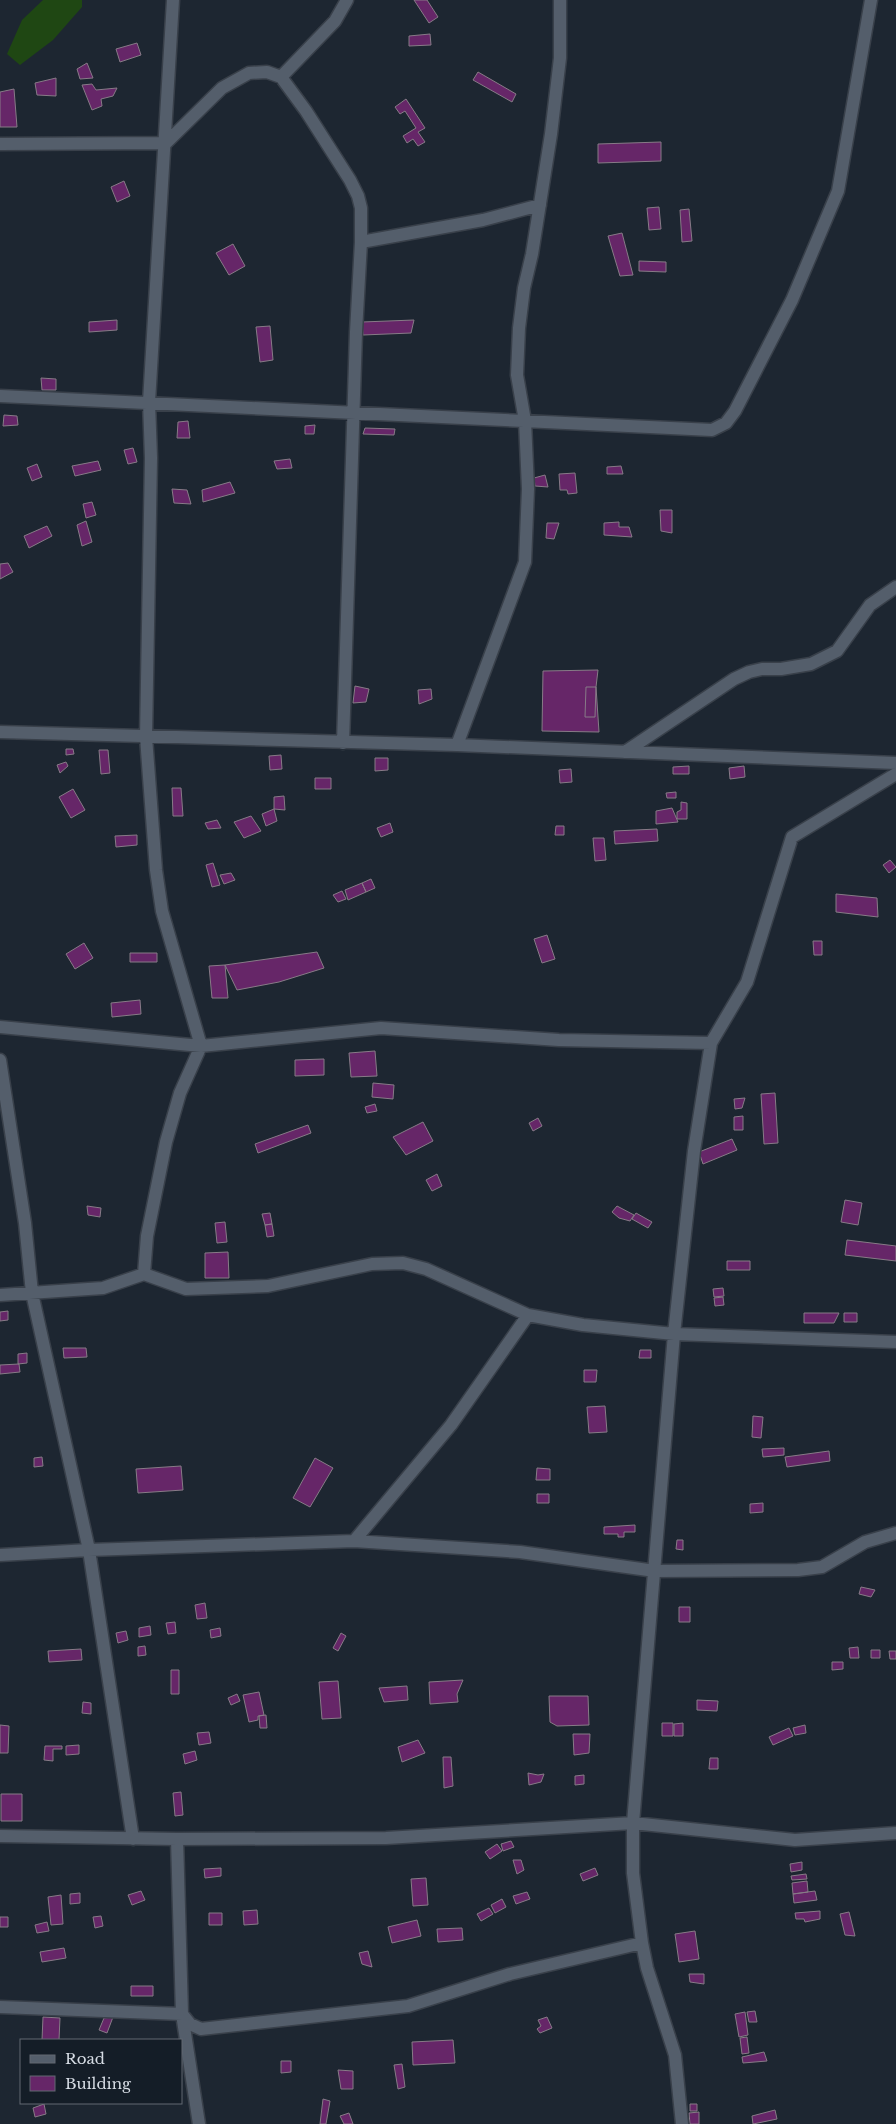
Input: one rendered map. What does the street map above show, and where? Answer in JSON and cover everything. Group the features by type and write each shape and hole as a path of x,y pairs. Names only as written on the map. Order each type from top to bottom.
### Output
{"street":[{"path":"144,1274 147,1236 166,1142 180,1093 200,1046 175,949 162,911 156,870 146,737 151,458 149,402 166,143 173,0"},
{"path":"281,77 335,21 347,0"},
{"path":"458,745 525,562 528,489 525,420 517,375 519,328 524,288 540,205 560,58 560,0"},
{"path":"0,396 712,430 726,423 735,412 792,300 838,191 871,0"},
{"path":"0,144 166,143 222,88 249,72 267,72 281,77 306,111 350,180 361,208 361,242 343,743"},
{"path":"361,242 474,222 540,205"},
{"path":"625,752 734,679 750,672 811,664 836,651 870,605 896,587"},
{"path":"0,724 0,732 458,745 896,763"},
{"path":"682,2124 675,2055 642,1943 633,1872 633,1823 674,1334 694,1151 711,1043 747,982 792,837 896,774"},
{"path":"0,1027 200,1046 381,1028 559,1040 711,1043"},
{"path":"0,1060 25,1223 32,1293 89,1550 133,1839"},
{"path":"0,1295 103,1288 144,1274 186,1289 268,1286 372,1264 403,1262 426,1269 528,1315 583,1325 674,1334 896,1342"},
{"path":"354,1541 451,1425 528,1315"},
{"path":"0,1555 354,1541 520,1552 655,1571 798,1570 822,1567 865,1542 896,1533"},
{"path":"0,1836 133,1839 386,1838 633,1823 795,1840 896,1833"},
{"path":"177,1839 182,2014 199,2124"},
{"path":"0,2007 182,2014 190,2024 201,2029 408,2006 510,1974 642,1943"}],"green space":[{"path":"43,0 82,0 82,7 53,40 20,65 7,54 22,20"}],"building":[{"path":"414,0 427,0 438,17 429,23"},
{"path":"430,34 431,45 409,46 409,36"},
{"path":"137,43 141,55 120,62 116,49"},
{"path":"87,63 93,78 80,79 77,69"},
{"path":"478,72 516,94 512,102 473,80"},
{"path":"56,78 56,96 37,95 35,83"},
{"path":"92,84 96,90 117,88 113,96 101,99 102,106 92,110 82,85"},
{"path":"14,89 17,127 0,127 0,92"},
{"path":"406,99 425,128 418,132 425,142 418,146 413,139 407,143 403,136 416,128 405,111 400,114 395,107"},
{"path":"661,142 661,161 598,163 598,144"},
{"path":"124,181 130,196 117,202 111,187"},
{"path":"659,207 661,229 649,230 647,208"},
{"path":"689,209 692,241 682,242 680,210"},
{"path":"622,233 633,275 620,276 608,236"},
{"path":"233,244 245,266 229,275 216,253"},
{"path":"639,261 666,262 666,272 639,271"},
{"path":"117,320 117,330 89,332 89,322"},
{"path":"414,320 411,333 363,335 362,322"},
{"path":"270,326 273,360 260,362 256,327"},
{"path":"41,378 56,379 56,390 42,390"},
{"path":"4,415 17,416 18,425 3,426"},
{"path":"188,421 190,438 177,438 178,422"},
{"path":"315,425 314,434 305,434 305,426"},
{"path":"365,428 395,429 394,435 363,434"},
{"path":"133,448 137,462 128,464 124,450"},
{"path":"290,459 292,468 277,469 274,461"},
{"path":"98,461 101,470 75,476 72,466"},
{"path":"37,464 42,477 32,481 27,468"},
{"path":"621,466 623,474 607,474 607,467"},
{"path":"575,473 577,493 568,494 567,490 560,490 559,474"},
{"path":"545,475 548,487 535,486 534,478"},
{"path":"230,482 235,493 203,502 202,490"},
{"path":"172,489 187,490 191,504 174,503"},
{"path":"92,502 96,515 86,518 83,504"},
{"path":"660,510 672,510 672,533 661,531"},
{"path":"86,521 92,542 82,546 77,525"},
{"path":"619,522 619,527 629,527 632,537 604,535 604,523"},
{"path":"547,523 559,523 554,539 546,538"},
{"path":"47,526 52,536 29,548 24,536"},
{"path":"8,563 13,572 0,579 0,564"},
{"path":"598,670 596,687 599,732 542,731 543,671"},
{"path":"355,686 369,689 366,702 353,703"},
{"path":"586,687 596,687 595,717 585,717"},
{"path":"431,689 432,699 419,704 418,690"},
{"path":"66,749 73,749 74,754 66,755"},
{"path":"99,750 108,750 110,773 101,774"},
{"path":"281,755 282,769 270,770 269,756"},
{"path":"375,758 388,758 388,770 375,771"},
{"path":"66,762 68,766 60,773 57,765"},
{"path":"689,766 689,774 673,774 673,767"},
{"path":"744,766 745,777 730,779 729,768"},
{"path":"571,769 572,782 560,783 559,770"},
{"path":"315,778 331,778 331,789 315,789"},
{"path":"172,788 181,788 183,816 173,816"},
{"path":"73,789 85,810 71,818 59,797"},
{"path":"676,792 676,798 667,798 666,793"},
{"path":"284,796 285,810 274,809 274,797"},
{"path":"681,802 687,803 687,819 677,819 677,812 681,810"},
{"path":"672,808 678,822 656,824 656,811"},
{"path":"274,809 277,821 266,826 262,814"},
{"path":"251,816 261,831 244,838 234,822"},
{"path":"217,820 221,828 208,829 205,823"},
{"path":"390,823 393,832 381,837 377,828"},
{"path":"556,826 564,826 564,835 555,835"},
{"path":"657,829 658,841 615,844 614,831"},
{"path":"137,835 137,845 116,847 115,836"},
{"path":"593,838 604,838 606,860 595,861"},
{"path":"890,860 896,867 889,873 883,865"},
{"path":"213,863 220,885 212,887 206,865"},
{"path":"231,873 235,880 224,884 220,875"},
{"path":"371,879 375,888 366,892 362,883"},
{"path":"362,883 366,892 348,900 345,890"},
{"path":"342,891 346,899 338,902 333,895"},
{"path":"836,894 877,898 878,917 836,912"},
{"path":"547,935 555,959 542,963 534,939"},
{"path":"813,941 822,941 822,955 814,955"},
{"path":"84,943 93,958 75,969 66,954"},
{"path":"317,952 324,968 279,982 237,990 225,965"},
{"path":"130,953 157,953 157,962 130,962"},
{"path":"225,965 228,998 212,998 209,966"},
{"path":"140,1000 141,1014 112,1017 111,1003"},
{"path":"375,1051 377,1076 351,1077 349,1053"},
{"path":"324,1059 324,1075 295,1076 295,1060"},
{"path":"373,1083 394,1085 393,1099 372,1097"},
{"path":"775,1093 778,1143 764,1144 761,1094"},
{"path":"745,1098 742,1108 735,1109 734,1099"},
{"path":"375,1104 377,1111 367,1113 365,1107"},
{"path":"743,1116 743,1130 734,1130 734,1117"},
{"path":"538,1118 542,1126 533,1131 529,1123"},
{"path":"423,1122 433,1141 406,1155 393,1137"},
{"path":"308,1125 311,1133 258,1153 255,1144"},
{"path":"732,1139 737,1150 703,1164 699,1152"},
{"path":"437,1174 442,1186 432,1191 426,1180"},
{"path":"845,1200 862,1203 858,1225 841,1222"},
{"path":"87,1206 101,1208 100,1217 88,1215"},
{"path":"617,1206 634,1215 630,1221 619,1218 612,1212"},
{"path":"270,1213 272,1224 265,1225 262,1214"},
{"path":"636,1213 652,1222 648,1228 632,1219"},
{"path":"225,1222 227,1242 217,1243 215,1223"},
{"path":"272,1224 274,1236 267,1237 265,1225"},
{"path":"847,1240 896,1246 896,1261 845,1255"},
{"path":"228,1252 229,1278 205,1278 205,1253"},
{"path":"727,1261 750,1261 750,1270 727,1270"},
{"path":"723,1288 724,1296 714,1297 713,1289"},
{"path":"723,1297 724,1305 715,1306 714,1298"},
{"path":"8,1311 8,1320 0,1321 0,1312"},
{"path":"804,1313 839,1313 834,1323 804,1323"},
{"path":"844,1313 857,1313 857,1322 844,1322"},
{"path":"63,1348 86,1348 87,1357 64,1358"},
{"path":"640,1350 651,1350 651,1358 639,1358"},
{"path":"27,1353 27,1363 18,1364 18,1354"},
{"path":"19,1364 20,1372 0,1374 0,1365"},
{"path":"584,1370 597,1370 596,1382 584,1382"},
{"path":"605,1406 607,1432 589,1433 587,1407"},
{"path":"753,1416 763,1417 761,1438 752,1437"},
{"path":"784,1448 784,1455 763,1457 762,1449"},
{"path":"829,1451 830,1461 787,1467 785,1457"},
{"path":"42,1457 43,1466 34,1467 34,1458"},
{"path":"315,1458 333,1468 310,1507 293,1498"},
{"path":"181,1466 183,1490 138,1493 136,1469"},
{"path":"537,1468 550,1469 550,1480 536,1480"},
{"path":"537,1494 549,1494 549,1503 537,1503"},
{"path":"763,1503 763,1512 750,1513 750,1504"},
{"path":"635,1525 635,1532 624,1532 624,1537 618,1537 618,1534 604,1534 604,1527"},
{"path":"677,1540 683,1540 683,1550 676,1549"},
{"path":"861,1587 875,1590 871,1597 859,1594"},
{"path":"205,1603 207,1618 197,1619 195,1605"},
{"path":"679,1607 690,1607 690,1622 679,1622"},
{"path":"175,1622 176,1633 168,1634 166,1623"},
{"path":"150,1626 151,1635 139,1637 139,1628"},
{"path":"220,1628 221,1636 211,1638 210,1630"},
{"path":"126,1631 128,1640 118,1643 116,1633"},
{"path":"341,1633 346,1636 338,1651 333,1648"},
{"path":"145,1646 146,1655 138,1656 138,1647"},
{"path":"858,1647 859,1658 850,1658 849,1648"},
{"path":"81,1649 82,1660 49,1662 48,1651"},
{"path":"871,1650 880,1650 880,1658 871,1658"},
{"path":"889,1651 896,1651 896,1659 890,1659"},
{"path":"832,1662 843,1662 843,1669 832,1670"},
{"path":"171,1670 179,1670 179,1694 171,1694"},
{"path":"463,1680 457,1694 458,1702 430,1704 429,1682"},
{"path":"338,1681 341,1718 322,1719 319,1682"},
{"path":"407,1686 408,1700 384,1702 379,1688"},
{"path":"259,1692 264,1715 258,1716 258,1720 249,1722 243,1695"},
{"path":"237,1694 240,1701 231,1705 228,1698"},
{"path":"549,1696 588,1696 589,1725 557,1726 550,1722"},
{"path":"697,1700 718,1701 717,1711 697,1710"},
{"path":"83,1702 91,1703 91,1714 82,1713"},
{"path":"266,1715 267,1728 260,1728 259,1716"},
{"path":"662,1723 673,1723 673,1736 662,1736"},
{"path":"683,1723 683,1736 674,1736 674,1724"},
{"path":"0,1725 9,1726 8,1753 0,1753"},
{"path":"805,1725 806,1733 795,1735 793,1728"},
{"path":"789,1728 793,1736 773,1745 769,1737"},
{"path":"209,1732 211,1743 199,1745 197,1733"},
{"path":"573,1734 590,1734 589,1753 574,1755"},
{"path":"418,1740 425,1753 402,1762 398,1747"},
{"path":"79,1745 79,1754 66,1755 66,1746"},
{"path":"45,1746 62,1746 62,1749 53,1749 53,1761 44,1760"},
{"path":"195,1751 197,1760 185,1764 183,1754"},
{"path":"443,1757 451,1757 453,1786 444,1788"},
{"path":"710,1758 718,1758 718,1769 709,1769"},
{"path":"528,1773 544,1774 541,1782 529,1785"},
{"path":"584,1775 584,1784 575,1785 575,1776"},
{"path":"181,1792 183,1815 175,1816 173,1793"},
{"path":"1,1794 22,1794 22,1821 1,1821"},
{"path":"511,1841 514,1847 503,1851 501,1844"},
{"path":"497,1844 502,1851 490,1859 485,1852"},
{"path":"513,1860 521,1860 524,1870 517,1874"},
{"path":"802,1862 802,1870 791,1872 790,1864"},
{"path":"221,1868 221,1876 205,1878 204,1869"},
{"path":"595,1868 598,1875 583,1881 580,1874"},
{"path":"806,1874 807,1879 792,1880 791,1876"},
{"path":"426,1878 428,1905 413,1906 411,1879"},
{"path":"807,1881 808,1892 793,1894 792,1883"},
{"path":"141,1891 145,1900 132,1905 128,1895"},
{"path":"815,1891 817,1900 794,1903 793,1894"},
{"path":"527,1892 530,1899 516,1904 513,1896"},
{"path":"80,1893 80,1903 70,1904 70,1894"},
{"path":"61,1895 63,1924 51,1925 48,1897"},
{"path":"502,1899 506,1907 495,1913 491,1905"},
{"path":"489,1908 493,1914 481,1921 477,1914"},
{"path":"257,1910 258,1924 244,1925 243,1911"},
{"path":"820,1911 820,1919 805,1922 804,1919 796,1919 795,1913"},
{"path":"849,1912 855,1936 845,1935 840,1914"},
{"path":"209,1913 222,1913 222,1925 209,1925"},
{"path":"101,1916 103,1926 95,1928 93,1917"},
{"path":"0,1917 8,1917 8,1927 0,1927"},
{"path":"417,1920 421,1936 392,1943 388,1927"},
{"path":"47,1922 49,1931 37,1933 35,1925"},
{"path":"462,1928 463,1940 438,1942 437,1929"},
{"path":"695,1931 699,1959 679,1962 675,1934"},
{"path":"64,1948 66,1958 42,1962 40,1952"},
{"path":"368,1951 372,1967 362,1964 359,1953"},
{"path":"689,1974 704,1974 704,1984 690,1982"},
{"path":"131,1986 153,1986 153,1996 131,1996"},
{"path":"755,2011 757,2022 749,2022 747,2012"},
{"path":"745,2012 748,2035 739,2037 735,2014"},
{"path":"43,2017 60,2018 59,2039 42,2039"},
{"path":"113,2017 107,2033 99,2030 104,2018"},
{"path":"547,2017 552,2028 540,2033 537,2029 541,2026 538,2020"},
{"path":"747,2037 749,2053 742,2054 740,2038"},
{"path":"453,2040 455,2063 413,2065 412,2042"},
{"path":"764,2052 767,2061 743,2063 742,2057"},
{"path":"281,2061 291,2061 291,2072 281,2073"},
{"path":"402,2064 405,2087 398,2089 394,2065"},
{"path":"338,2070 353,2071 353,2089 341,2089"},
{"path":"323,2099 330,2101 326,2124 320,2124"},
{"path":"44,2104 46,2114 35,2117 33,2108"},
{"path":"690,2104 697,2104 697,2111 690,2111"},
{"path":"775,2110 777,2119 753,2124 752,2116"},
{"path":"699,2112 699,2124 690,2124 689,2113"},
{"path":"349,2113 353,2124 344,2124 340,2116"}]}
